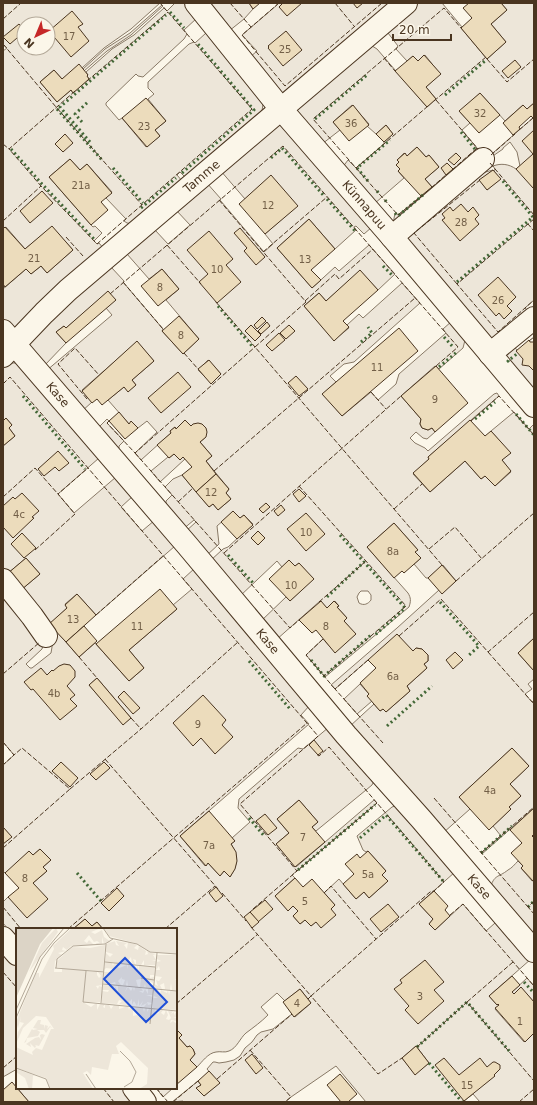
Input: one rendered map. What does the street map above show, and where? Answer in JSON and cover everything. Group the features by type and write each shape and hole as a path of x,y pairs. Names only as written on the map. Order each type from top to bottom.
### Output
{"street":[{"name":"Künnapuu","path":"196,3 281,109 534,406"},
{"name":"Tamme","path":"7,344 44,313 68,290 406,3"},
{"path":"392,238 483,159"},
{"path":"490,354 534,318"},
{"name":"Kase","path":"7,344 187,545 341,729 422,819 534,951"},
{"path":"3,580 46,636"},
{"path":"3,938 16,953"},
{"path":"135,1089 145,1102"}],"shaded area":[{"path":"3,3 160,3 131,29 104,48 82,68 62,79 54,70 40,82 57,102 71,90 73,93 89,79 86,72 112,49 134,35 164,8 167,11 175,3 185,3 197,18 184,30 187,34 184,39 143,77 136,74 106,103 106,105 119,120 122,118 146,147 160,136 155,130 166,121 148,99 154,94 148,88 148,82 189,44 195,43 206,33 263,104 262,111 187,179 180,172 177,175 183,182 133,224 124,221 126,219 106,198 112,192 87,164 80,170 70,159 49,177 91,225 93,227 95,226 102,233 94,241 97,244 99,243 104,249 16,330 3,321 3,289 26,269 31,274 41,266 47,273 73,250 52,227 25,249 6,227 3,229 3,51 7,48 3,44"},
{"path":"212,3 249,3 253,9 244,19 229,31 209,6"},
{"path":"277,3 399,3 284,97 249,58 257,51 242,35 277,5"},
{"path":"414,3 442,3 487,59 506,42 491,24 507,10 501,3 534,3 534,103 527,109 523,105 505,121 480,93 460,112 470,123 462,130 477,148 472,155 393,224 395,213 398,215 432,187 425,179 439,167 429,155 426,157 417,147 407,156 404,153 397,160 399,162 396,165 400,169 398,171 404,178 374,204 342,168 348,160 356,168 384,144 384,142 393,134 386,125 376,134 367,126 369,124 352,105 333,122 340,130 322,144 295,114 294,106 369,44 377,49 427,107 436,99 426,87 440,74 425,55 418,61 413,56 407,61 396,49 398,46 388,33 387,29"},
{"path":"162,5 163,6 131,35 107,51 84,71 83,69 105,49 130,33"},
{"path":"534,117 534,300 525,308 530,313 493,343 404,235 478,174 493,170 480,180 487,190 500,179 494,171 495,169 493,166 505,164 516,169 520,166 517,152 510,142 503,149 487,160 486,159"},
{"path":"279,125 282,126 372,227 364,234 356,226 354,227 356,230 335,249 309,219 277,248 312,288 335,267 339,271 369,245 395,274 378,290 360,271 326,301 319,293 304,306 334,340 349,328 347,325 359,314 363,318 402,283 420,303 354,362 344,364 330,376 336,382 323,394 342,416 371,392 378,400 396,384 399,374 446,333 443,329 452,321 465,340 463,348 439,369 435,366 401,396 421,419 420,424 422,428 428,430 432,428 435,432 427,439 423,438 416,432 410,438 428,451 494,394 497,393 499,396 428,457 429,459 413,474 430,492 465,461 481,479 485,476 495,486 511,472 502,460 510,453 491,431 514,412 529,429 534,424 534,638 518,653 534,671 534,679 528,684 532,689 525,694 532,702 534,700 534,808 482,854 481,853 501,836 493,826 511,809 509,807 521,796 510,784 529,766 512,748 459,797 470,809 443,833 349,727 374,704 380,711 383,709 386,712 410,691 407,686 427,668 424,664 428,661 428,655 422,649 416,648 413,651 368,660 335,689 331,685 439,590 442,593 456,581 443,565 428,578 426,578 414,564 421,558 415,552 417,549 394,523 367,547 408,593 410,596 409,607 325,677 306,655 323,639 335,652 355,634 344,621 347,618 337,607 339,606 335,601 327,608 320,601 276,640 260,622 286,597 290,601 313,579 299,563 295,566 282,567 277,561 239,597 210,561 253,524 244,515 240,518 233,512 217,526 219,544 206,556 185,532 196,522 194,520 182,530 166,509 166,501 172,495 165,487 173,479 182,475 209,507 213,504 218,510 231,499 226,493 229,489 206,461 212,456 200,442 206,437 193,424 191,426 185,420 176,429 175,427 170,431 171,433 141,460 135,453 157,432 147,421 138,428 132,422 129,424 108,400 124,387 128,391 136,385 132,380 154,361 137,342 82,390 92,402 81,412 46,371 112,315 106,308 108,292 66,328 64,326 56,332 66,343 44,366 42,367 26,340 111,267 163,329 162,331 183,354 199,339 166,300 179,289 162,269 149,279 127,254 155,230 168,244 190,225 176,210 206,182 264,252 273,244 265,234 297,206 271,176 245,199 220,170","holes":["208,360 221,374 211,383 198,370","361,591 368,591 371,595 371,600 369,603 359,603 357,597"]},
{"path":"512,346 521,354 533,370 534,369 534,395 503,354"},
{"path":"10,363 16,363 99,458 58,494 74,513 116,477 133,496 121,507 142,531 155,520 175,546 96,615 77,594 65,604 67,608 50,624 79,657 95,643 129,681 144,668 129,650 177,609 173,605 192,589 183,579 195,568 310,705 301,715 309,724 180,836 205,866 208,863 220,876 224,871 230,877 236,864 235,853 231,844 235,841 232,838 250,822 238,808 239,799 298,748 303,749 329,727 374,781 372,785 316,831 312,827 318,822 299,800 277,819 289,833 276,844 296,867 374,800 377,803 292,875 295,878 275,896 288,910 293,906 298,911 293,916 300,924 305,920 311,926 335,905 324,893 339,879 356,899 364,892 369,898 388,881 382,875 386,871 368,851 366,852 363,850 357,836 395,806 455,872 419,904 433,919 429,924 435,930 463,904 486,931 498,922 531,959 489,996 497,1005 499,1005 495,1009 524,1042 534,1033 534,1102 480,1102 473,1094 464,1101 465,1102 366,1102 336,1066 285,1102 172,1102 198,1081 201,1085 197,1088 204,1096 219,1083 207,1069 213,1062 219,1063 234,1060 240,1056 245,1048 261,1032 273,1029 292,1014 295,1017 311,1003 300,989 285,1001 277,993 261,1007 268,1015 246,1033 232,1050 210,1054 197,1067 190,1060 195,1054 193,1049 190,1046 187,1047 179,1038 182,1035 177,1030 177,928 102,928 97,922 92,926 85,919 74,928 16,928 16,939 3,923 3,902 8,897 33,883 47,871 43,867 51,860 40,849 33,855 3,873 3,844 11,837 3,827 3,765 14,755 3,742 3,589 43,645 42,649 26,664 32,668 51,653 52,647 51,632 3,571 3,446 15,436 9,428 12,425 6,418 3,421 3,367","holes":["26,558 40,574 21,590 7,574","97,678 131,718 123,724 89,685","416,1046 429,1063 415,1074 402,1058"]},
{"path":"107,419 109,421 107,423 124,441 114,452 96,430"},
{"path":"174,454 180,460 183,457 185,459 160,482 151,471"},
{"path":"360,684 369,694 372,701 357,714 344,699"},
{"path":"518,861 523,866 521,868 532,881 534,880 534,940 490,889 493,881 497,877 511,868"},
{"path":"3,948 16,963 16,1070 3,1077"},
{"path":"527,978 534,986 534,1002 521,988 514,994 512,992"},
{"path":"18,1089 124,1089 134,1102 29,1102"},
{"path":"157,1089 172,1089 163,1097"}],"building":[{"path":"249,3 260,3 253,9"},
{"path":"283,3 302,3 287,16 279,7"},
{"path":"353,3 363,3 357,8"},
{"path":"469,3 501,3 507,10 491,24 506,42 487,59 461,28 472,18 463,8"},
{"path":"72,11 83,24 78,27 89,41 71,57 56,39 56,25"},
{"path":"16,26 16,39 10,44 3,37"},
{"path":"286,31 302,50 283,66 268,46"},
{"path":"424,55 441,74 426,87 436,99 427,107 395,71 413,56 418,61"},
{"path":"515,60 521,67 508,78 502,71"},
{"path":"79,64 88,75 87,76 89,79 73,93 71,90 57,102 40,82 54,70 62,79"},
{"path":"480,93 500,115 479,133 459,111"},
{"path":"146,98 166,121 155,130 160,136 147,147 122,118"},
{"path":"534,103 534,117 533,118 531,116 513,135 503,123 523,105 527,109"},
{"path":"353,105 369,125 349,141 333,122"},
{"path":"386,125 393,134 384,142 376,134"},
{"path":"534,130 533,188 516,169 533,154 522,141"},
{"path":"65,134 73,143 63,152 55,144"},
{"path":"417,147 426,157 429,155 439,167 425,179 432,187 421,196 398,171 400,169 396,165 399,162 397,160 405,153 407,156"},
{"path":"456,153 461,158 454,165 448,160"},
{"path":"70,159 80,170 87,164 112,193 101,202 108,210 91,225 49,177"},
{"path":"447,163 453,169 446,175 441,168"},
{"path":"493,170 501,179 487,190 479,180"},
{"path":"271,175 298,206 265,234 239,204"},
{"path":"42,191 53,203 30,223 20,211"},
{"path":"461,204 468,212 473,207 479,215 475,219 479,224 460,241 442,220 445,218 442,214 450,207 453,211"},
{"path":"309,219 335,249 311,270 321,280 312,288 277,248"},
{"path":"52,226 73,250 47,273 41,266 31,274 26,269 5,287 3,284 3,229 5,227 25,249"},
{"path":"240,228 265,257 256,265 244,251 247,248 234,233"},
{"path":"209,231 233,259 226,265 241,282 217,303 199,282 208,274 187,250"},
{"path":"162,269 179,289 158,306 141,286"},
{"path":"360,270 378,290 343,321 349,327 334,341 304,306 319,293 326,301"},
{"path":"498,277 516,297 507,306 512,311 504,319 499,313 496,316 478,295"},
{"path":"108,291 116,300 66,343 56,332 64,326 66,328"},
{"path":"179,316 199,339 183,354 162,331"},
{"path":"262,317 266,321 257,329 254,325"},
{"path":"267,322 270,326 261,334 258,331"},
{"path":"251,325 261,335 255,341 245,331"},
{"path":"289,325 295,331 286,339 280,333"},
{"path":"399,328 418,351 342,416 322,394"},
{"path":"279,333 285,340 272,351 266,345"},
{"path":"529,340 530,342 534,342 533,370 529,366 522,365 523,359 516,351"},
{"path":"137,341 154,361 132,380 136,385 128,392 124,387 102,405 97,399 92,403 82,391"},
{"path":"209,360 221,374 211,384 198,369"},
{"path":"436,366 468,403 435,432 432,428 428,430 422,428 420,424 421,419 401,396"},
{"path":"178,372 191,387 161,413 148,398"},
{"path":"296,376 308,389 299,396 288,383"},
{"path":"119,412 129,424 131,421 138,428 125,439 109,421"},
{"path":"6,418 12,425 9,428 15,436 3,446 3,421"},
{"path":"185,420 191,426 198,423 202,424 206,428 206,437 200,442 212,456 206,461 216,474 196,492 182,475 192,467 183,457 180,460 174,454 169,458 157,445 171,433 170,431 175,427 176,429"},
{"path":"470,420 485,436 491,431 511,453 502,460 511,471 495,486 485,476 481,479 465,461 430,492 413,473 429,459 428,457"},
{"path":"58,451 69,463 59,471 55,467 44,476 38,469"},
{"path":"216,474 229,489 226,493 231,499 218,510 213,504 209,507 196,492"},
{"path":"299,489 306,496 299,502 293,494"},
{"path":"22,493 39,511 32,517 34,518 13,538 3,527 3,506 13,497 15,499"},
{"path":"266,503 270,507 263,513 259,509"},
{"path":"281,505 285,510 278,516 274,511"},
{"path":"233,511 240,518 244,515 253,525 237,539 221,522"},
{"path":"306,513 325,534 306,551 287,529"},
{"path":"394,523 418,550 415,552 421,558 404,573 402,571 394,578 367,547"},
{"path":"258,531 265,538 258,545 251,538"},
{"path":"22,533 36,548 24,558 11,544"},
{"path":"26,558 40,574 21,590 7,574"},
{"path":"289,560 295,566 299,563 314,579 290,601 269,579"},
{"path":"442,565 456,581 442,594 428,578"},
{"path":"160,589 177,609 129,650 144,668 129,681 96,644"},
{"path":"77,594 96,615 66,642 49,624 67,608 65,605"},
{"path":"321,601 327,608 334,601 339,606 337,607 347,618 344,621 356,634 335,653 316,630 312,633 299,620"},
{"path":"84,626 97,641 79,657 66,642"},
{"path":"397,634 413,651 416,648 422,649 428,655 428,661 424,664 427,668 407,686 410,691 386,712 383,709 380,711 367,696 369,694 360,683 376,668 368,660"},
{"path":"534,638 534,671 518,653"},
{"path":"455,652 463,660 453,669 446,660"},
{"path":"64,664 70,665 75,671 75,677 67,686 75,695 70,699 77,706 60,720 33,689 31,690 24,682 41,668 47,675 52,670 53,671"},
{"path":"97,678 131,718 123,725 89,685"},
{"path":"124,691 140,708 133,714 118,697"},
{"path":"203,695 226,720 222,725 233,737 215,754 201,738 193,746 173,723"},
{"path":"314,740 323,751 318,755 309,745"},
{"path":"512,748 529,766 510,784 521,796 509,807 511,809 489,830 459,797"},
{"path":"61,762 78,778 70,787 52,771"},
{"path":"104,762 110,768 96,780 90,774"},
{"path":"299,800 318,822 312,827 325,842 295,867 276,844 289,833 277,819"},
{"path":"534,808 534,834 532,836 534,838 533,881 521,868 523,866 511,853 522,843 510,830"},
{"path":"209,811 235,841 231,844 236,852 237,861 235,869 230,877 224,871 220,876 208,863 206,866 180,836"},
{"path":"265,814 277,828 268,835 256,821"},
{"path":"3,827 12,837 3,844"},
{"path":"40,849 51,860 43,867 47,871 33,883 48,899 27,918 8,897 19,888 5,873 29,851 33,855"},
{"path":"368,851 386,871 382,875 388,881 369,898 364,892 356,899 343,884 354,874 345,864 357,854 360,858"},
{"path":"295,878 303,887 312,879 335,905 331,909 336,915 321,928 316,922 311,926 305,920 300,924 293,916 298,911 293,906 288,911 275,896"},
{"path":"216,887 223,896 216,902 209,893"},
{"path":"117,888 124,896 109,911 101,903"},
{"path":"434,891 448,906 445,910 450,916 435,930 429,924 433,919 419,904"},
{"path":"265,900 273,909 258,922 250,912"},
{"path":"388,904 399,917 381,932 370,919"},
{"path":"250,912 259,922 252,928 244,917"},
{"path":"85,919 92,926 97,922 102,928 74,928"},
{"path":"425,960 444,982 434,990 444,1001 418,1024 405,1010 409,1006 394,989 402,983 400,980"},
{"path":"512,976 520,985 512,992 514,994 521,987 534,1002 534,1033 525,1042 495,1008 499,1005 497,1005 489,996"},
{"path":"300,989 311,1003 294,1017 283,1002"},
{"path":"177,1030 182,1035 179,1038 187,1047 190,1046 193,1049 195,1054 190,1060 197,1067 177,1084"},
{"path":"416,1046 429,1063 415,1075 402,1058"},
{"path":"252,1054 263,1068 256,1074 245,1060"},
{"path":"444,1058 459,1075 480,1058 487,1067 495,1062 500,1065 500,1069 494,1075 495,1076 464,1101 435,1065"},
{"path":"209,1071 220,1083 204,1096 196,1088 201,1085 198,1081"},
{"path":"340,1074 357,1094 348,1102 341,1102 327,1085"},
{"path":"12,1082 16,1089 18,1089 29,1102 3,1102 3,1090"}],"hedge":[{"path":"170,12 184,28"},
{"path":"90,142 60,107 166,15"},
{"path":"182,173 254,110 197,43"},
{"path":"445,95 486,60"},
{"path":"315,119 367,75"},
{"path":"82,122 75,114 89,101"},
{"path":"57,109 102,160"},
{"path":"461,132 475,149"},
{"path":"368,181 357,168 390,140"},
{"path":"271,158 282,148 325,197"},
{"path":"11,149 94,239"},
{"path":"113,168 143,203"},
{"path":"141,208 176,178"},
{"path":"457,282 533,217 502,180"},
{"path":"377,191 380,195"},
{"path":"395,213 398,216 423,195"},
{"path":"327,199 355,231"},
{"path":"385,200 388,204"},
{"path":"383,266 393,276"},
{"path":"218,306 252,346"},
{"path":"361,342 372,333 368,327"},
{"path":"444,337 454,348"},
{"path":"439,367 458,351"},
{"path":"509,362 508,361 518,353"},
{"path":"23,396 85,469"},
{"path":"475,419 495,402"},
{"path":"516,414 534,435"},
{"path":"340,535 363,561"},
{"path":"228,555 253,583"},
{"path":"327,597 364,562 405,608 375,635"},
{"path":"440,602 479,646 468,656"},
{"path":"311,660 324,676 371,635"},
{"path":"249,661 290,709"},
{"path":"387,726 432,686"},
{"path":"298,870 375,805"},
{"path":"360,838 386,815 444,882"},
{"path":"249,818 265,837"},
{"path":"481,853 512,826"},
{"path":"77,873 101,901"},
{"path":"528,907 534,901"},
{"path":"524,982 534,993"},
{"path":"417,1047 467,1002 511,1053"},
{"path":"429,1063 462,1102"}],"fence":[{"path":"3,19 21,3"},
{"path":"75,91 9,149 41,186 97,244 252,109 160,3"},
{"path":"230,3 251,27"},
{"path":"279,3 242,35 285,86 382,3"},
{"path":"335,3 354,26"},
{"path":"428,106 356,168 313,119 444,8 461,28"},
{"path":"87,81 168,12"},
{"path":"3,44 142,205"},
{"path":"434,101 486,57"},
{"path":"384,58 395,71"},
{"path":"487,59 507,82 534,59"},
{"path":"436,100 478,149"},
{"path":"519,130 533,118"},
{"path":"491,155 515,134"},
{"path":"3,144 9,149"},
{"path":"110,294 283,146 458,347 436,366"},
{"path":"452,170 477,148"},
{"path":"490,163 534,215"},
{"path":"356,168 398,215 423,195"},
{"path":"431,188 447,174"},
{"path":"457,284 414,233 480,180"},
{"path":"3,221 41,186"},
{"path":"263,252 327,197"},
{"path":"219,200 306,302"},
{"path":"534,219 528,224 534,231"},
{"path":"528,224 457,284 498,332 534,300"},
{"path":"66,237 83,256"},
{"path":"167,245 201,284"},
{"path":"305,301 335,274 339,279 373,249"},
{"path":"123,282 163,329"},
{"path":"214,471 415,298"},
{"path":"109,421 107,423 135,453 255,347 215,301"},
{"path":"306,302 255,347 442,565"},
{"path":"529,341 534,337"},
{"path":"87,399 58,364 75,348 99,375"},
{"path":"184,353 198,369"},
{"path":"3,384 10,377 318,736 313,741"},
{"path":"371,392 386,409"},
{"path":"224,553 401,396"},
{"path":"471,421 499,396 534,435"},
{"path":"135,453 290,628 300,619"},
{"path":"3,497 35,468 58,494"},
{"path":"35,550 75,514 58,494 88,468"},
{"path":"394,509 422,484"},
{"path":"299,486 406,606 324,676"},
{"path":"178,502 193,488"},
{"path":"456,581 534,513"},
{"path":"429,549 455,527 482,559"},
{"path":"96,615 163,556"},
{"path":"319,602 366,561"},
{"path":"399,636 441,599 488,652 534,612"},
{"path":"323,639 306,655 335,689"},
{"path":"3,674 40,642"},
{"path":"70,789 141,729 238,642"},
{"path":"488,652 534,704"},
{"path":"79,657 97,678"},
{"path":"368,660 335,689 383,743"},
{"path":"131,718 141,729"},
{"path":"69,928 307,723"},
{"path":"3,742 14,755 3,765"},
{"path":"308,745 240,804 297,871 377,803"},
{"path":"251,927 311,996 430,892 434,891 444,882 329,747 319,756 316,754"},
{"path":"3,848 70,789 22,748 14,755"},
{"path":"105,759 218,889"},
{"path":"434,798 528,907"},
{"path":"481,853 534,807"},
{"path":"253,909 297,871"},
{"path":"166,928 215,886"},
{"path":"324,893 331,886 376,939"},
{"path":"222,893 246,921"},
{"path":"534,901 528,907 534,914"},
{"path":"450,915 463,904 534,986"},
{"path":"3,907 20,928"},
{"path":"177,1003 258,934"},
{"path":"467,1002 513,962"},
{"path":"3,972 16,987"},
{"path":"308,999 311,996 378,1074 402,1058"},
{"path":"417,1047 467,1002 534,1081"},
{"path":"217,1079 292,1014"},
{"path":"250,1050 291,1097 285,1102"},
{"path":"3,1068 16,1057"},
{"path":"173,1102 198,1081"},
{"path":"104,1089 114,1102"},
{"path":"157,1089 168,1102"},
{"path":"519,1102 534,1089"}]}
